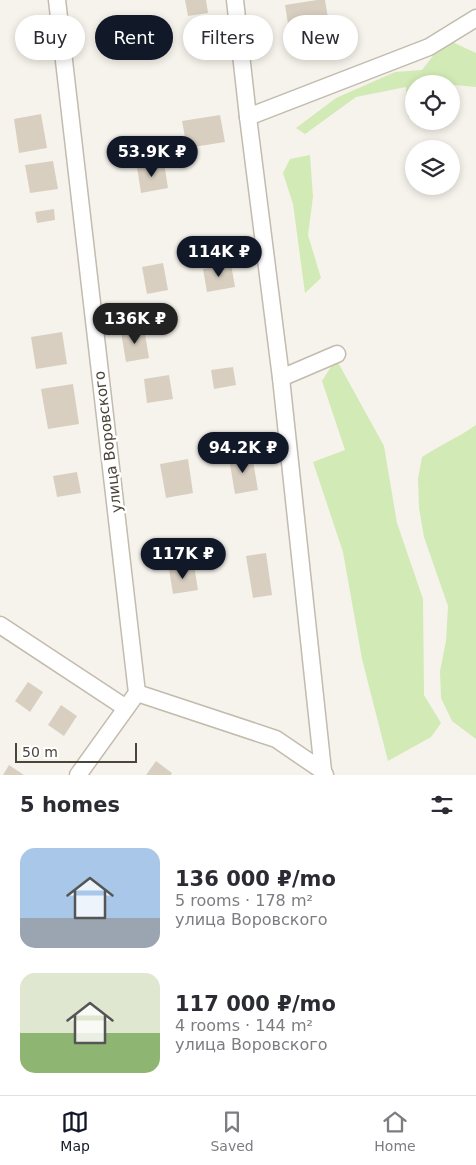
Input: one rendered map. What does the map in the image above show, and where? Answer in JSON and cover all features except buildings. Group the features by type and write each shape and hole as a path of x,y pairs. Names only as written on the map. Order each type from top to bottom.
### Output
{"street":[{"name":"улица Воровского","path":"57,0 137,693"},
{"path":"235,0 281,378 324,773"},
{"path":"248,117 429,47 476,18"},
{"path":"281,378 337,354"},
{"path":"0,625 126,708"},
{"path":"78,775 137,693 276,739 324,773"}],"green space":[{"path":"446,39 476,53 476,87 460,86 460,75 405,75 405,87 356,97 305,134 296,128 336,98 395,72 422,70"},
{"path":"310,155 313,197 308,235 321,278 305,293 293,204 283,173 290,159"},
{"path":"336,359 384,446 397,523 423,599 424,695 441,723 431,737 388,761 362,659 343,552 313,462 345,450 322,381"},
{"path":"476,425 476,739 452,721 441,698 440,671 446,641 448,606 424,537 419,508 418,479 422,457"}]}
